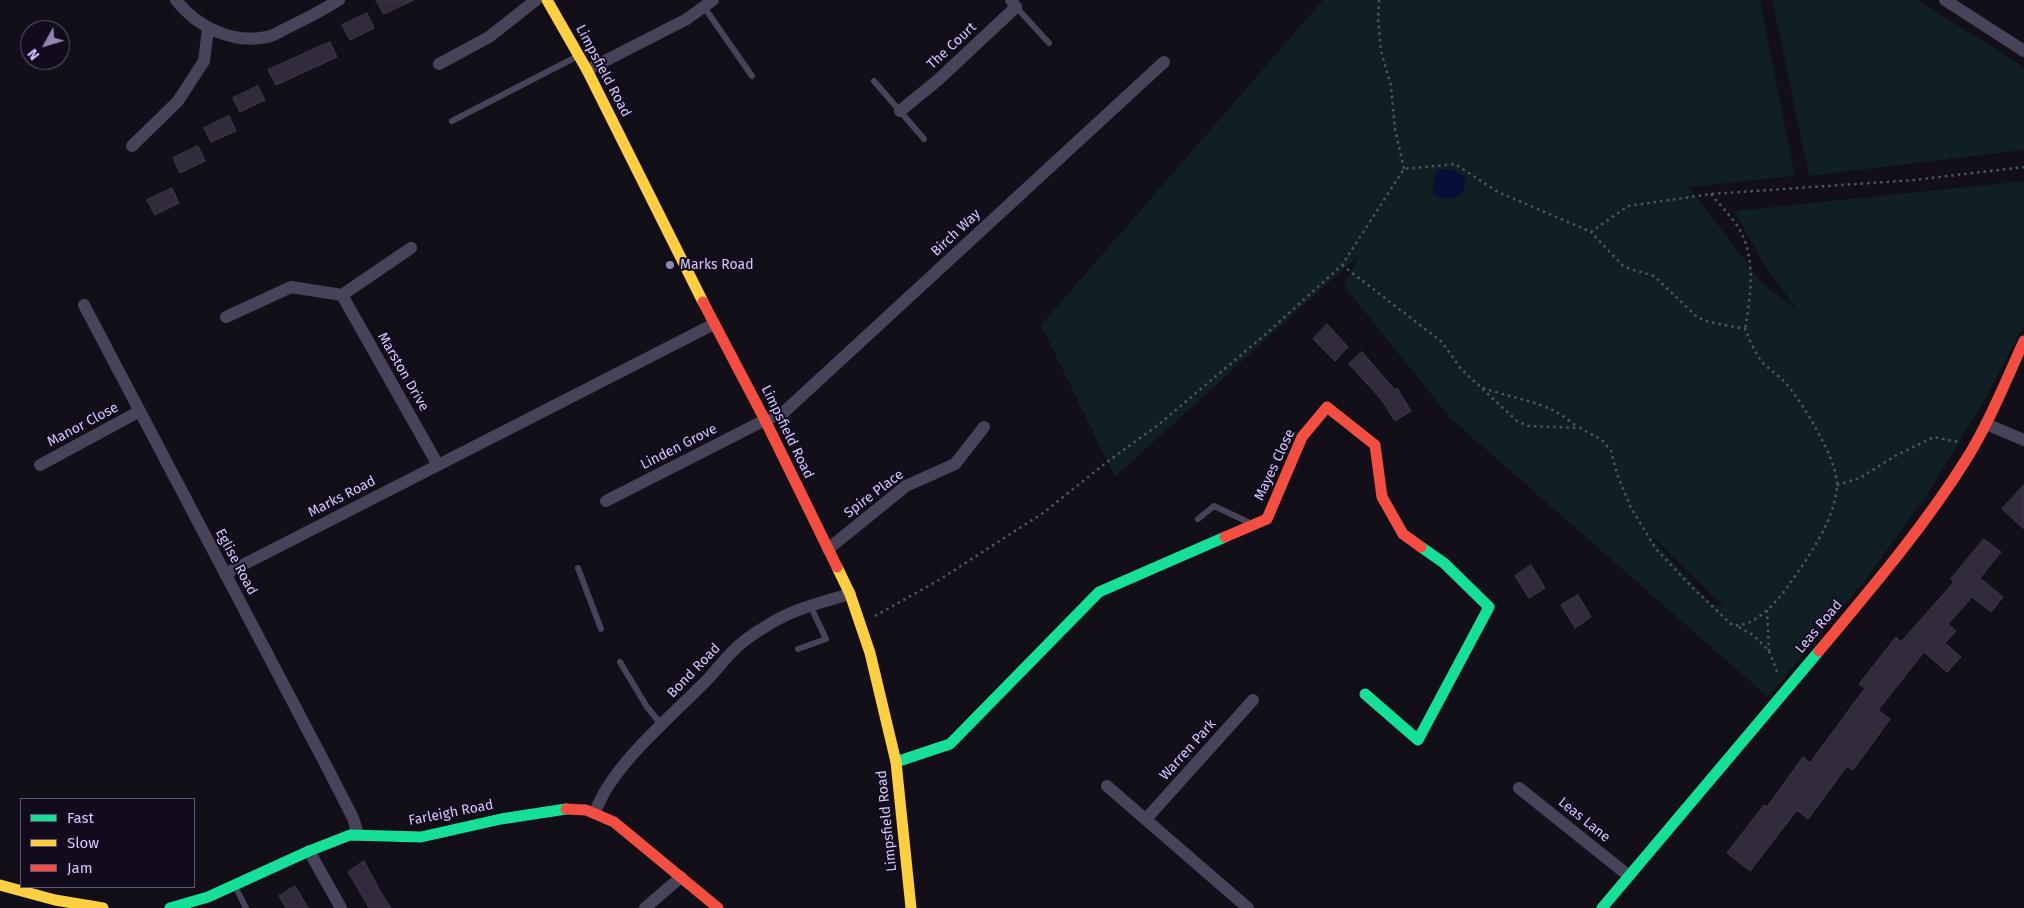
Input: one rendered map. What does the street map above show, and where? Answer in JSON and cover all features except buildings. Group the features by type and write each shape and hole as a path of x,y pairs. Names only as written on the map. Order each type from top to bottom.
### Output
{"street":[{"path":"176,0 184,10 208,29 238,38 268,37 315,15 339,0"},
{"path":"440,64 489,37 536,0"},
{"name":"Limpsfield Road","path":"547,0 588,70 714,324 765,420 850,594 870,653 896,762 911,908"},
{"path":"1945,0 2024,51"},
{"path":"588,70 687,19 708,3"},
{"name":"The Court","path":"900,111 938,80 1013,4"},
{"path":"132,146 178,101 204,61 208,29"},
{"name":"Birch Way","path":"765,420 783,413 1164,62"},
{"path":"226,317 291,287 342,295 411,248"},
{"name":"Marston Drive","path":"342,295 438,465"},
{"name":"Eglise Road","path":"84,305 345,802 358,834"},
{"name":"Marks Road","path":"225,574 714,324"},
{"name":"Leas Road","path":"1602,908 1892,564 1962,465 1986,424 2024,341"},
{"name":"Mayes Close","path":"896,762 950,744 1099,592 1266,519 1302,437 1327,407 1375,444 1382,497 1403,534 1444,563 1489,607 1418,740 1365,694"},
{"name":"Manor Close","path":"40,465 140,411"},
{"name":"Linden Grove","path":"606,501 765,420"},
{"path":"1986,424 2024,440"},
{"name":"Spire Place","path":"828,549 906,486 955,464 984,427"},
{"name":"Bond Road","path":"594,813 608,785 661,724 702,685 742,642 770,624 810,605 850,594"},
{"name":"Warren Park","path":"1146,819 1253,700"},
{"path":"1107,786 1248,908"},
{"name":"Leas Lane","path":"1520,788 1629,876"},
{"name":"Farleigh Road","path":"170,908 183,907 208,897 343,837 358,834 421,837 557,809 577,809 594,813 614,822 718,908"},
{"path":"309,851 341,908"},
{"path":"645,908 681,877"},
{"path":"1,887 56,900 103,908"}],"lane":[{"path":"708,3 752,76"},
{"path":"1013,4 1049,43"},
{"path":"452,121 580,55"},
{"path":"874,81 924,139"},
{"path":"1198,519 1214,506 1254,525"},
{"path":"578,568 601,629"},
{"path":"798,650 826,639 810,605"},
{"path":"620,662 646,707 661,724"},
{"path":"234,885 246,908"}],"path":[{"path":"860,624 939,580 1043,513 1158,425 1266,334 1342,265 1404,169 1395,129 1391,86 1381,51 1378,18 1379,0"},
{"path":"1404,169 1455,164 1498,192 1591,232 1624,268 1654,276 1697,317 1709,322 1745,329"},
{"path":"1591,232 1628,206 1711,194 1914,180 2024,167"},
{"path":"1711,194 1737,225 1748,250 1750,302 1745,329 1762,362 1788,385 1813,424 1833,464 1837,484 1834,506 1814,547 1787,588 1768,609 1740,627"},
{"path":"1342,265 1442,342 1460,368 1517,421 1528,426 1580,428"},
{"path":"1481,387 1516,399 1535,403 1557,412 1602,440 1610,451 1631,508 1656,549 1732,626 1740,627 1752,635 1769,651"},
{"path":"1837,484 1860,478 1895,456 1934,437 1974,444"},
{"path":"1768,609 1766,614 1769,651 1785,690"}],"shaded area":[{"path":"1323,0 1760,0 1795,176 1689,187 1763,284 1798,311 1766,268 1734,211 2024,181 2024,325 1988,394 1931,489 1863,583 1768,697 1450,418 1344,286 1359,255 1115,477 1041,325","holes":["1640,525 1724,607 1711,604"]},
{"path":"1772,0 1917,0 1924,4 2024,67 2024,150 1809,176"},
{"path":"1437,169 1452,170 1465,177 1464,192 1449,198 1442,198 1433,194"}],"traffic: fast":[{"path":"896,762 950,744 1099,592 1225,537"},
{"path":"1365,694 1418,740 1489,607 1444,563 1421,547"},
{"path":"1602,908 1819,651"},
{"path":"170,908 208,897 309,851 350,835 421,837 501,819 566,809"}],"traffic: slow":[{"path":"547,0 587,70 703,302"},
{"path":"837,567 850,594 870,653 896,762 911,908"},
{"path":"0,885 55,900 103,908"}],"traffic: jam":[{"path":"703,302 765,420 837,567"},
{"path":"1819,651 1896,557 1950,484 1983,430 2024,341"},
{"path":"1225,537 1267,519 1302,437 1327,407 1375,445 1382,497 1403,534 1421,547"},
{"path":"566,809 586,810 614,822 718,908"}],"place":[{"name":"Marks Road","path":"670,265"}]}
